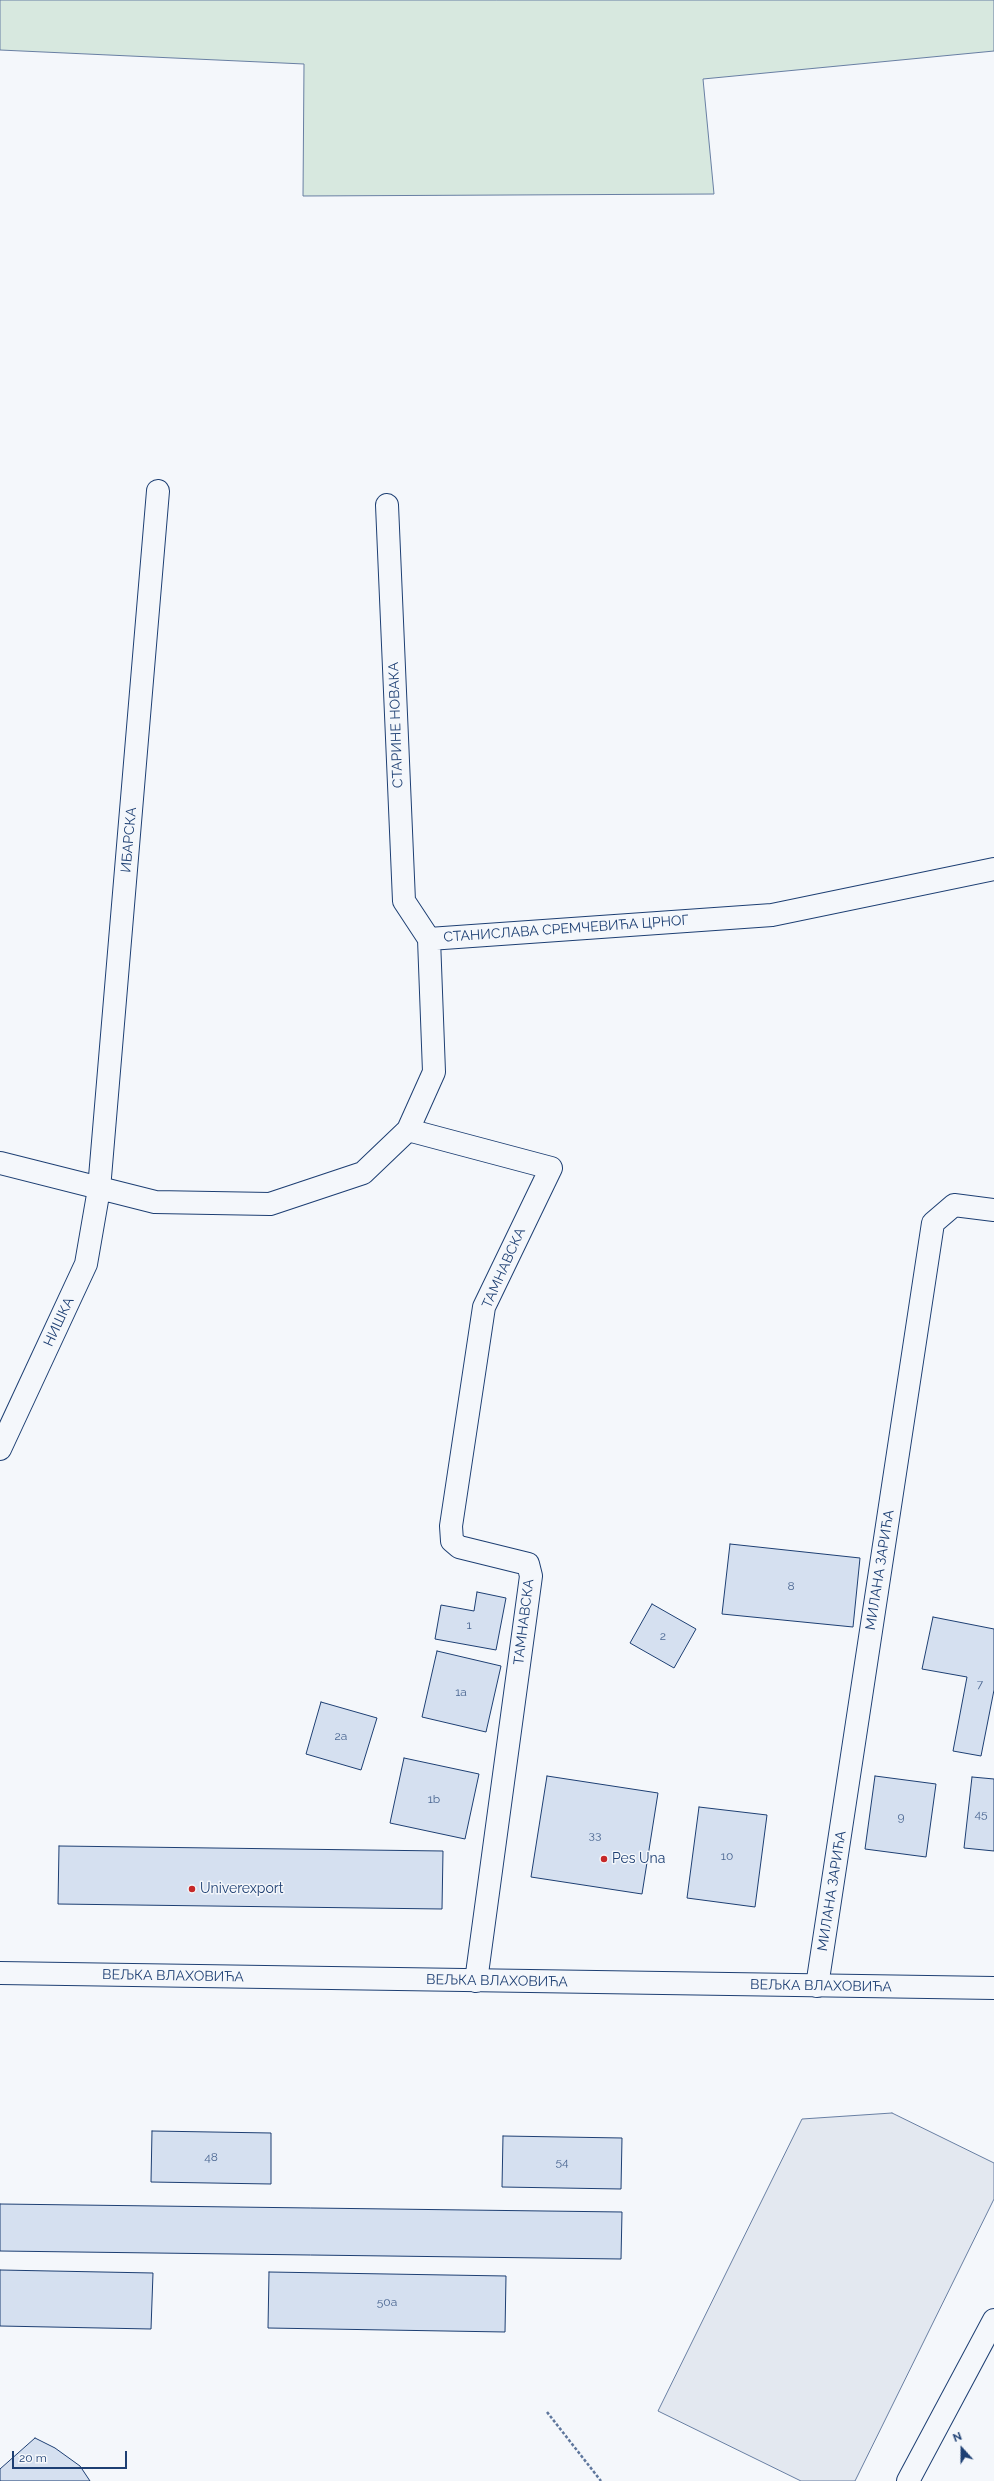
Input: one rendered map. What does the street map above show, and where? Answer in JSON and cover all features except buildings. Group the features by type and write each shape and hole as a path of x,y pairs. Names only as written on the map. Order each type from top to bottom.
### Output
{"street":[{"name":"ИБАРСКА","path":"99,1189 158,491"},
{"name":"СТАРИНЕ НОВАКА","path":"387,505 404,901 429,939"},
{"name":"СТАНИСЛАВА СРЕМЧЕВИЋА ЦРНОГ","path":"0,1163 155,1202 270,1204 363,1173 408,1130 434,1072 429,939 772,915 994,869"},
{"name":"ТАМНАВСКА","path":"408,1130 551,1168 484,1307 451,1526 452,1540 459,1547 528,1564 531,1576 476,1981"},
{"name":"НИШКА","path":"0,1449 86,1264 99,1189"},
{"name":"МИЛАНА ЗАРИЋА","path":"817,1986 933,1223 954,1205 994,1210"},
{"name":"ВЕЉКА ВЛАХОВИЋА","path":"0,1974 994,1988"},
{"path":"908,2481 994,2320"}],"path":[{"path":"547,2412 601,2481"}],"shaded area":[{"path":"0,0 994,0 994,51 703,79 714,194 303,196 304,64 0,50"},
{"path":"892,2113 994,2163 994,2199 855,2481 801,2481 658,2411 802,2119"}],"place":[{"name":"Pes Una","path":"604,1859"},
{"name":"Univerexport","path":"192,1889"}]}
